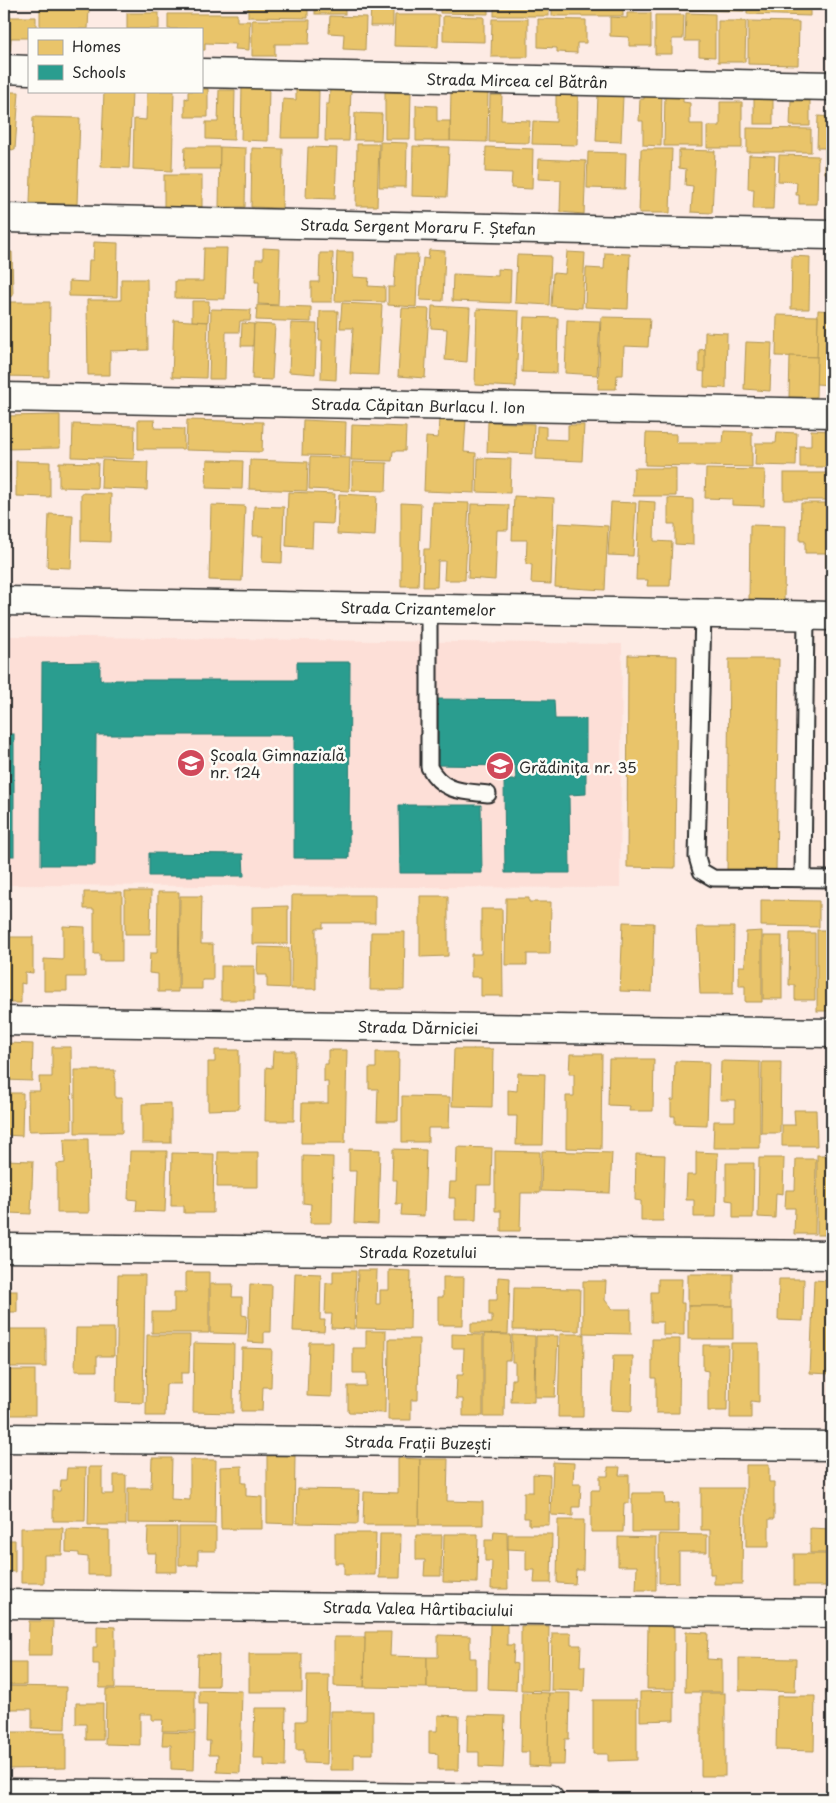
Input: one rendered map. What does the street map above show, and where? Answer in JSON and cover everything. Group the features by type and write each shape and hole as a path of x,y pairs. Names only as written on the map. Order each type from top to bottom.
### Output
{"street":[{"path":"4,69 28,70"},
{"name":"Strada Mircea cel Bătrân","path":"202,74 832,86"},
{"name":"Strada Sergent Moraru F. Ștefan","path":"4,218 832,235"},
{"name":"Strada Căpitan Burlacu I. Ion","path":"4,397 832,413"},
{"name":"Strada Crizantemelor","path":"4,601 819,616"},
{"name":"Strada Dărniciei","path":"4,1021 832,1033"},
{"name":"Strada Rozetului","path":"4,1248 832,1255"},
{"name":"Strada Frații Buzești","path":"4,1438 832,1446"},
{"name":"Strada Valea Hârtibaciului","path":"4,1604 832,1613"},
{"path":"4,1794 549,1799"}],"lane":[{"path":"429,608 429,767 435,778 452,790 488,794"},
{"path":"703,613 697,857 701,872 713,878 832,879"},
{"path":"803,879 819,616"}],"shaded area":[{"name":"Școala Gimnazială nr. 124","path":"4,636 622,644 620,888 4,885"}],"building: Homes":[{"path":"4,4 7,4 7,14 4,14"},
{"path":"148,4 183,4 183,8 148,6"},
{"path":"248,4 308,4 308,18 248,17"},
{"path":"315,4 345,4 345,14 315,14"},
{"path":"371,4 438,4 437,8 393,7 393,26 370,26"},
{"path":"440,4 488,4 488,14 440,13"},
{"path":"494,4 549,4 549,16 494,16"},
{"path":"552,4 623,4 623,16 552,16"},
{"path":"679,4 745,4 744,11 679,10"},
{"path":"747,4 810,4 810,16 747,14"},
{"path":"40,7 89,8 88,28 40,28"},
{"path":"127,13 159,13 159,28 127,28"},
{"path":"627,13 651,13 651,46 629,46 629,37 610,36 610,17 627,18"},
{"path":"686,13 715,14 715,57 699,56 699,41 685,41"},
{"path":"168,14 237,14 237,21 250,21 249,50 235,49 236,44 205,43 205,50 202,50 202,28 168,28"},
{"path":"395,15 439,15 438,47 394,46"},
{"path":"655,15 684,15 683,39 672,39 672,54 655,54"},
{"path":"330,16 366,17 365,50 343,49 344,34 329,33"},
{"path":"443,16 484,17 484,42 443,41"},
{"path":"4,17 36,17 36,28 28,28 28,38 11,38 10,51 4,51"},
{"path":"492,19 528,19 528,57 491,57"},
{"path":"538,19 586,20 586,43 577,43 577,53 557,52 557,48 538,47"},
{"path":"252,20 310,20 309,44 275,44 275,56 252,56"},
{"path":"718,21 746,21 745,62 718,62"},
{"path":"748,21 799,22 798,65 748,64"},
{"path":"242,85 269,86 268,141 241,140"},
{"path":"202,89 208,89 208,117 185,117 185,98 188,99 188,92 202,92"},
{"path":"330,89 351,90 349,141 325,141 326,104 329,104"},
{"path":"451,89 488,90 487,142 450,141"},
{"path":"219,90 235,90 234,140 206,139 206,122 218,122"},
{"path":"296,90 319,91 318,138 281,138 283,99 296,100"},
{"path":"644,90 662,90 661,146 643,145 643,121 639,121 640,99 644,99"},
{"path":"556,91 578,91 577,145 532,144 533,121 556,122"},
{"path":"4,92 19,92 15,150 4,149"},
{"path":"104,92 132,92 129,168 101,167"},
{"path":"147,92 174,92 172,171 133,169 134,119 146,120"},
{"path":"385,92 411,93 410,139 385,139"},
{"path":"665,92 683,93 683,102 690,103 690,124 703,124 703,146 664,146"},
{"path":"490,95 502,95 501,120 530,121 529,143 489,142"},
{"path":"598,95 623,96 621,142 596,141"},
{"path":"754,99 773,99 773,124 754,124"},
{"path":"791,101 810,101 810,126 790,126"},
{"path":"720,102 742,102 742,148 707,148 707,126 720,126"},
{"path":"416,105 437,106 437,121 450,121 450,141 416,141"},
{"path":"355,113 382,114 381,140 354,140"},
{"path":"818,116 832,117 832,148 817,148"},
{"path":"33,117 80,118 77,204 30,203"},
{"path":"747,128 811,129 811,152 747,152"},
{"path":"380,142 407,143 406,187 379,187"},
{"path":"357,144 379,144 377,206 356,206"},
{"path":"413,146 449,147 447,197 412,196"},
{"path":"185,147 220,147 220,169 184,169"},
{"path":"220,147 246,148 245,207 219,207"},
{"path":"308,147 337,148 335,199 306,198"},
{"path":"486,147 533,149 532,189 511,188 512,173 485,172"},
{"path":"252,148 283,149 282,208 251,207"},
{"path":"641,149 672,149 670,213 639,213"},
{"path":"825,149 832,149 832,174 825,173"},
{"path":"679,150 715,151 712,213 691,212 693,186 685,185 686,169 679,168"},
{"path":"588,152 626,153 625,189 587,188"},
{"path":"749,155 775,156 773,209 753,209 754,189 748,189"},
{"path":"779,155 818,156 817,204 799,204 799,195 796,195 797,182 778,181"},
{"path":"539,159 586,161 584,214 560,212 561,180 538,179"},
{"path":"164,175 202,175 202,207 164,207"},
{"path":"94,242 118,243 117,297 69,296 69,281 88,282 89,260 93,260"},
{"path":"204,248 227,248 225,299 175,298 175,281 203,281"},
{"path":"263,248 280,249 278,305 258,304 259,282 255,282 256,259 263,259"},
{"path":"429,250 445,251 443,301 420,300 423,258 428,259"},
{"path":"4,252 12,252 13,296 4,297"},
{"path":"337,252 353,252 353,277 369,278 368,286 385,287 385,302 335,301"},
{"path":"567,252 585,253 582,308 551,306 553,273 565,274"},
{"path":"320,253 333,253 332,302 311,302 311,282 319,282"},
{"path":"605,253 630,254 628,309 585,307 586,268 604,269"},
{"path":"396,254 418,254 416,307 388,305 388,287 394,287"},
{"path":"517,255 551,256 549,305 515,303"},
{"path":"792,256 810,257 809,309 791,309"},
{"path":"498,269 511,270 510,303 452,301 453,274 498,276"},
{"path":"121,279 147,279 148,350 110,351 110,375 88,375 87,300 121,300"},
{"path":"192,301 209,301 208,322 192,321"},
{"path":"4,302 50,302 49,377 4,376"},
{"path":"342,303 382,305 378,375 350,374 353,328 340,328"},
{"path":"257,305 311,307 311,322 256,320"},
{"path":"432,306 470,308 467,362 445,360 447,329 431,328"},
{"path":"402,308 429,309 425,378 398,376"},
{"path":"211,309 251,310 250,321 240,321 239,332 226,332 225,379 209,379"},
{"path":"477,309 519,311 516,387 475,385"},
{"path":"818,310 832,311 832,385 816,384"},
{"path":"320,311 338,311 336,380 321,379 322,340 319,340"},
{"path":"777,315 818,316 817,357 776,356"},
{"path":"524,317 558,318 557,373 522,372"},
{"path":"601,317 650,318 648,347 624,346 623,375 617,375 616,389 598,389"},
{"path":"174,320 208,322 206,378 172,377"},
{"path":"567,320 600,321 597,375 565,373"},
{"path":"242,323 254,324 253,346 241,346"},
{"path":"291,323 317,324 315,374 289,372"},
{"path":"254,324 275,325 272,380 252,379"},
{"path":"705,332 727,333 726,388 704,387"},
{"path":"746,342 772,343 770,391 744,389"},
{"path":"705,349 705,372 699,371 699,350"},
{"path":"790,356 817,357 816,397 789,397"},
{"path":"60,415 60,448 4,449 4,416"},
{"path":"439,418 466,420 464,452 476,453 475,493 424,491 426,437 438,438"},
{"path":"138,420 155,420 154,428 184,429 184,449 138,449"},
{"path":"187,420 263,422 262,452 186,450"},
{"path":"303,420 346,422 345,456 302,455"},
{"path":"488,422 534,424 533,454 487,452"},
{"path":"73,424 135,426 134,459 72,457"},
{"path":"352,425 406,427 405,451 393,451 392,461 351,460"},
{"path":"568,425 584,425 582,461 536,459 537,426 546,427 546,439 568,440"},
{"path":"811,430 832,431 832,467 800,467 800,446 811,446"},
{"path":"724,431 752,432 752,467 645,465 646,433 676,434 676,443 723,443"},
{"path":"777,432 797,433 796,466 755,465 756,443 776,443"},
{"path":"310,457 350,458 349,491 309,489"},
{"path":"478,458 511,459 510,493 477,492"},
{"path":"102,460 148,462 147,490 101,488"},
{"path":"207,460 243,461 242,489 206,488"},
{"path":"250,460 308,462 307,491 249,489"},
{"path":"4,461 10,461 9,483 4,483"},
{"path":"16,461 50,462 50,497 16,496"},
{"path":"59,462 98,463 97,488 59,487"},
{"path":"352,462 387,463 386,491 352,490"},
{"path":"634,468 676,468 676,496 633,496"},
{"path":"706,469 765,470 764,506 732,505 732,499 705,498"},
{"path":"784,473 832,473 832,500 784,500"},
{"path":"288,492 335,494 333,524 313,523 312,548 286,546"},
{"path":"81,493 111,494 110,542 81,541"},
{"path":"339,494 377,496 375,536 337,534"},
{"path":"514,496 554,498 551,584 531,583 532,565 526,564 527,540 512,540"},
{"path":"668,498 693,499 693,545 675,544 675,524 668,524"},
{"path":"639,501 655,502 654,541 672,542 670,586 647,586 648,580 636,580"},
{"path":"432,502 469,503 465,580 444,580 445,561 438,561 437,587 423,587 424,549 430,549"},
{"path":"611,502 636,503 633,556 608,555"},
{"path":"401,503 421,504 418,586 401,586"},
{"path":"801,503 832,503 832,567 826,567 826,553 805,553 805,541 800,541"},
{"path":"471,504 509,505 508,530 497,530 495,580 468,578"},
{"path":"211,505 245,506 242,581 209,580"},
{"path":"254,506 284,507 282,563 262,562 263,536 253,536"},
{"path":"49,514 73,515 71,568 47,567"},
{"path":"558,523 608,526 605,590 555,587"},
{"path":"750,525 785,526 784,600 749,599"},
{"path":"628,655 677,656 675,868 627,867"},
{"path":"729,659 779,659 776,872 727,871"},
{"path":"125,891 151,891 150,934 125,934"},
{"path":"84,892 122,892 122,961 100,961 100,954 94,954 94,909 84,909"},
{"path":"158,892 179,892 178,992 158,992 158,974 149,973 150,953 157,953"},
{"path":"292,895 375,895 375,923 323,923 323,928 316,928 316,989 291,989"},
{"path":"180,896 202,896 201,944 213,944 213,980 202,980 202,989 179,989"},
{"path":"420,896 448,896 448,956 420,957"},
{"path":"506,898 529,898 529,902 551,902 550,954 527,954 527,965 505,965"},
{"path":"761,900 819,901 819,927 761,926"},
{"path":"288,906 288,944 252,944 252,907"},
{"path":"481,909 502,909 503,996 481,996 481,977 471,977 471,954 481,954"},
{"path":"623,922 654,923 652,992 620,991"},
{"path":"63,926 85,927 85,977 67,977 67,991 44,991 44,959 63,960"},
{"path":"697,927 734,927 733,994 700,994"},
{"path":"817,930 832,930 832,1011 817,1011"},
{"path":"762,931 762,1002 745,1002 745,986 739,986 739,966 745,966 746,932"},
{"path":"371,932 405,932 404,990 370,990"},
{"path":"790,933 815,933 815,1000 795,1000 795,985 789,985"},
{"path":"763,936 782,936 782,999 763,999"},
{"path":"4,937 33,937 33,973 25,972 25,984 21,983 21,1003 4,1003"},
{"path":"258,947 289,948 289,988 267,987 267,975 257,975"},
{"path":"221,966 254,966 254,1000 221,1000"},
{"path":"7,1043 33,1044 32,1081 4,1080 4,1048 7,1048"},
{"path":"52,1047 71,1047 72,1130 29,1131 28,1091 40,1091 39,1077 52,1077"},
{"path":"454,1049 493,1049 492,1107 452,1106"},
{"path":"215,1050 239,1050 239,1109 208,1110 208,1062 215,1062"},
{"path":"328,1050 347,1050 345,1143 301,1143 302,1103 328,1103 328,1082 324,1082 324,1064 328,1064"},
{"path":"273,1051 295,1051 294,1121 265,1121 266,1067 272,1068"},
{"path":"376,1052 399,1052 398,1121 377,1121 378,1089 369,1089 369,1068 376,1068"},
{"path":"570,1054 602,1054 601,1149 566,1148 566,1096 574,1096 574,1074 569,1074"},
{"path":"609,1059 654,1059 653,1111 629,1111 630,1106 608,1105"},
{"path":"675,1061 709,1062 707,1125 675,1124 675,1116 671,1116 671,1100 674,1100"},
{"path":"721,1061 760,1062 760,1148 713,1148 714,1121 735,1121 735,1100 720,1100"},
{"path":"762,1062 781,1062 780,1133 761,1133"},
{"path":"829,1062 832,1062 832,1126 829,1126"},
{"path":"75,1070 115,1070 115,1098 122,1098 122,1133 75,1133"},
{"path":"518,1073 545,1074 543,1145 516,1145 517,1116 508,1116 508,1090 517,1091"},
{"path":"4,1093 23,1093 22,1136 4,1135"},
{"path":"402,1096 450,1097 449,1128 428,1128 428,1142 402,1142"},
{"path":"171,1103 171,1143 142,1143 142,1104"},
{"path":"794,1110 816,1110 817,1146 782,1146 782,1125 795,1125"},
{"path":"64,1139 88,1139 89,1213 57,1213 57,1164 65,1163"},
{"path":"457,1147 492,1148 491,1185 477,1185 476,1220 455,1220 455,1198 449,1198 450,1182 456,1182"},
{"path":"349,1149 380,1150 378,1224 354,1223 356,1171 349,1171"},
{"path":"393,1149 426,1150 424,1216 401,1215 402,1204 396,1204 397,1180 392,1180"},
{"path":"130,1151 167,1151 165,1212 136,1211 137,1200 128,1199"},
{"path":"495,1151 540,1152 540,1193 521,1193 520,1231 501,1231 501,1211 495,1211"},
{"path":"542,1151 612,1153 610,1193 541,1191"},
{"path":"218,1152 258,1152 258,1187 217,1187"},
{"path":"696,1152 718,1153 716,1217 694,1217 694,1200 686,1200 687,1175 696,1175"},
{"path":"172,1153 214,1154 213,1213 184,1213 184,1206 171,1206"},
{"path":"636,1154 665,1155 663,1221 641,1221 641,1201 635,1200"},
{"path":"817,1155 832,1155 832,1235 817,1235"},
{"path":"303,1156 333,1157 332,1223 310,1223 311,1204 303,1203"},
{"path":"759,1158 784,1158 783,1194 776,1193 775,1218 758,1217"},
{"path":"796,1159 816,1159 815,1234 794,1234 795,1208 785,1208 786,1190 795,1190"},
{"path":"4,1160 33,1161 31,1214 9,1213 10,1196 4,1196"},
{"path":"726,1163 754,1163 753,1218 733,1218 733,1201 726,1200"},
{"path":"358,1270 377,1270 376,1304 380,1304 380,1290 389,1290 389,1270 411,1271 410,1329 356,1328"},
{"path":"333,1271 356,1271 354,1329 331,1328 332,1314 325,1314 326,1283 333,1283"},
{"path":"186,1272 209,1272 209,1333 152,1333 152,1312 174,1312 174,1292 186,1292"},
{"path":"295,1273 321,1274 320,1320 325,1320 324,1332 293,1331"},
{"path":"688,1274 733,1274 733,1306 688,1306"},
{"path":"118,1275 145,1275 143,1403 116,1402"},
{"path":"443,1277 464,1277 463,1325 438,1325 438,1297 443,1297"},
{"path":"498,1277 510,1278 508,1334 471,1333 471,1323 492,1323 492,1315 489,1315 489,1300 497,1300"},
{"path":"658,1279 682,1279 681,1303 684,1303 684,1335 663,1335 663,1322 651,1322 651,1292 658,1292"},
{"path":"779,1279 804,1279 803,1321 778,1320"},
{"path":"814,1280 832,1281 832,1374 810,1373"},
{"path":"583,1281 606,1281 605,1300 612,1309 631,1309 631,1334 583,1333"},
{"path":"210,1284 233,1284 232,1297 242,1297 242,1315 247,1316 246,1334 210,1333"},
{"path":"250,1284 272,1285 271,1332 264,1332 264,1343 248,1342"},
{"path":"514,1288 580,1289 579,1331 513,1330"},
{"path":"4,1291 17,1291 17,1312 4,1312"},
{"path":"688,1306 733,1306 733,1339 688,1339"},
{"path":"76,1328 114,1328 114,1356 97,1356 97,1371 75,1371"},
{"path":"4,1329 46,1329 46,1367 4,1367"},
{"path":"366,1331 386,1331 385,1413 348,1412 348,1386 366,1386 366,1373 353,1373 353,1348 366,1348"},
{"path":"452,1334 483,1335 483,1416 463,1416 463,1399 456,1399 457,1375 463,1375 464,1348 452,1348"},
{"path":"484,1334 511,1335 510,1360 505,1360 504,1417 484,1417"},
{"path":"560,1334 584,1334 583,1417 558,1417"},
{"path":"147,1335 190,1335 189,1373 181,1373 181,1384 166,1384 165,1416 146,1416"},
{"path":"512,1335 535,1336 534,1402 511,1402 512,1379 515,1379 515,1362 512,1362"},
{"path":"536,1336 558,1336 555,1397 535,1397"},
{"path":"389,1339 419,1339 418,1400 411,1400 411,1420 388,1420"},
{"path":"652,1339 680,1339 679,1413 656,1413 656,1378 652,1378"},
{"path":"309,1342 333,1342 332,1397 307,1396"},
{"path":"194,1343 234,1344 233,1413 193,1412"},
{"path":"731,1343 759,1343 759,1402 751,1401 751,1418 730,1418"},
{"path":"703,1345 728,1345 727,1411 708,1411 708,1371 703,1370"},
{"path":"242,1348 272,1349 271,1387 263,1387 262,1411 241,1411"},
{"path":"613,1356 633,1356 632,1411 611,1410"},
{"path":"4,1370 35,1370 35,1415 4,1415"},
{"path":"267,1456 295,1456 294,1524 267,1523"},
{"path":"152,1458 172,1458 171,1499 190,1500 190,1460 216,1460 215,1524 128,1523 128,1488 151,1488"},
{"path":"398,1458 420,1459 419,1525 363,1525 364,1492 398,1493"},
{"path":"420,1459 448,1459 447,1501 483,1502 483,1525 419,1525"},
{"path":"553,1462 574,1463 573,1484 581,1484 580,1507 573,1507 573,1516 551,1515"},
{"path":"746,1465 769,1465 769,1482 774,1482 774,1519 769,1519 769,1547 746,1547"},
{"path":"242,1466 242,1483 246,1483 246,1496 262,1497 262,1529 221,1529 220,1467"},
{"path":"89,1467 102,1467 102,1494 114,1494 114,1475 126,1475 126,1525 88,1525"},
{"path":"608,1467 620,1467 619,1475 629,1475 629,1503 624,1503 623,1532 591,1532 591,1490 600,1490 600,1476 608,1476"},
{"path":"67,1468 86,1468 85,1521 53,1521 53,1491 60,1491 61,1480 66,1480"},
{"path":"533,1474 550,1475 549,1525 529,1525 529,1518 524,1518 524,1492 533,1492"},
{"path":"701,1488 743,1488 742,1584 714,1584 714,1574 710,1574 710,1530 701,1530"},
{"path":"298,1489 359,1490 358,1524 297,1523"},
{"path":"632,1493 664,1493 665,1504 679,1503 679,1532 632,1532"},
{"path":"558,1520 584,1520 583,1570 576,1570 575,1584 557,1583"},
{"path":"148,1527 177,1527 177,1572 155,1572 156,1553 147,1553"},
{"path":"179,1527 216,1527 216,1551 198,1551 198,1565 179,1565"},
{"path":"21,1528 63,1528 62,1555 44,1555 44,1583 21,1583"},
{"path":"810,1528 832,1529 832,1553 810,1553"},
{"path":"66,1529 109,1530 109,1575 88,1575 88,1557 79,1556 79,1553 66,1552"},
{"path":"494,1531 507,1532 508,1589 491,1589 492,1561 485,1561 485,1540 493,1540"},
{"path":"335,1533 376,1533 375,1575 344,1575 344,1563 335,1563"},
{"path":"380,1534 401,1534 400,1578 379,1578"},
{"path":"444,1534 478,1534 477,1583 443,1582"},
{"path":"508,1534 552,1534 551,1583 534,1583 535,1570 526,1570 526,1550 508,1549"},
{"path":"659,1534 707,1535 707,1552 679,1552 679,1582 659,1583"},
{"path":"416,1535 442,1535 441,1576 424,1576 425,1560 416,1560"},
{"path":"618,1537 656,1538 656,1590 636,1590 637,1566 618,1566"},
{"path":"4,1540 15,1540 15,1572 4,1571"},
{"path":"794,1554 828,1554 828,1586 794,1586"},
{"path":"29,1621 53,1621 52,1655 28,1655"},
{"path":"490,1623 507,1624 507,1645 514,1645 513,1663 517,1664 516,1690 488,1689"},
{"path":"97,1626 115,1627 115,1688 99,1688 99,1664 93,1664 93,1647 97,1647"},
{"path":"521,1626 549,1626 548,1691 521,1690"},
{"path":"648,1626 674,1627 674,1689 647,1689"},
{"path":"365,1632 391,1632 390,1656 427,1657 427,1688 364,1687"},
{"path":"686,1632 708,1633 707,1659 722,1660 722,1692 685,1692"},
{"path":"552,1633 571,1633 571,1645 581,1645 580,1666 585,1666 584,1691 551,1690"},
{"path":"438,1635 470,1636 470,1658 476,1658 476,1689 427,1688 427,1657 438,1657"},
{"path":"334,1637 365,1637 364,1687 334,1686"},
{"path":"198,1654 219,1655 218,1686 197,1686"},
{"path":"249,1654 302,1654 302,1692 249,1692"},
{"path":"739,1658 796,1659 795,1692 739,1690"},
{"path":"4,1662 26,1662 26,1685 4,1685"},
{"path":"307,1675 329,1675 327,1764 304,1763 304,1750 296,1750 296,1721 306,1721"},
{"path":"4,1686 66,1687 65,1729 32,1728 32,1709 4,1709"},
{"path":"106,1689 195,1690 195,1731 162,1731 163,1720 152,1720 152,1714 140,1714 140,1745 105,1744"},
{"path":"199,1690 242,1691 240,1773 217,1772 218,1755 209,1755 210,1741 206,1741 207,1704 199,1704"},
{"path":"674,1691 674,1720 640,1721 640,1692"},
{"path":"522,1692 549,1693 548,1767 529,1766 529,1752 521,1752"},
{"path":"549,1693 570,1693 569,1739 565,1739 564,1765 548,1765"},
{"path":"701,1693 725,1693 725,1776 701,1776"},
{"path":"777,1696 815,1696 814,1751 776,1750"},
{"path":"593,1700 637,1700 637,1760 608,1761 608,1754 593,1754"},
{"path":"76,1703 103,1703 103,1740 86,1740 86,1724 76,1724"},
{"path":"255,1708 286,1708 285,1767 264,1766 264,1758 253,1758"},
{"path":"330,1711 373,1711 373,1754 354,1754 354,1770 330,1770"},
{"path":"438,1715 459,1716 458,1770 438,1770 438,1754 429,1753 429,1731 437,1731"},
{"path":"468,1715 505,1716 503,1768 479,1767 479,1752 467,1752"},
{"path":"4,1732 66,1732 66,1768 4,1769"},
{"path":"163,1732 195,1733 194,1770 171,1769 171,1745 162,1745"}],"building: Schools":[{"path":"100,662 100,680 297,680 297,662 350,662 349,858 294,858 294,735 96,735 95,865 41,865 42,663"},
{"path":"434,699 554,700 555,719 586,719 586,794 569,795 570,873 505,873 504,780 516,780 515,766 435,765"},
{"path":"4,734 14,734 14,856 4,856"},
{"path":"399,805 481,805 482,873 400,873"},
{"path":"149,853 243,854 244,876 149,876"}],"place":[{"name":"Școala Gimnazială nr. 124","path":"191,763"},
{"name":"Grădinița nr. 35","path":"500,766"}]}
